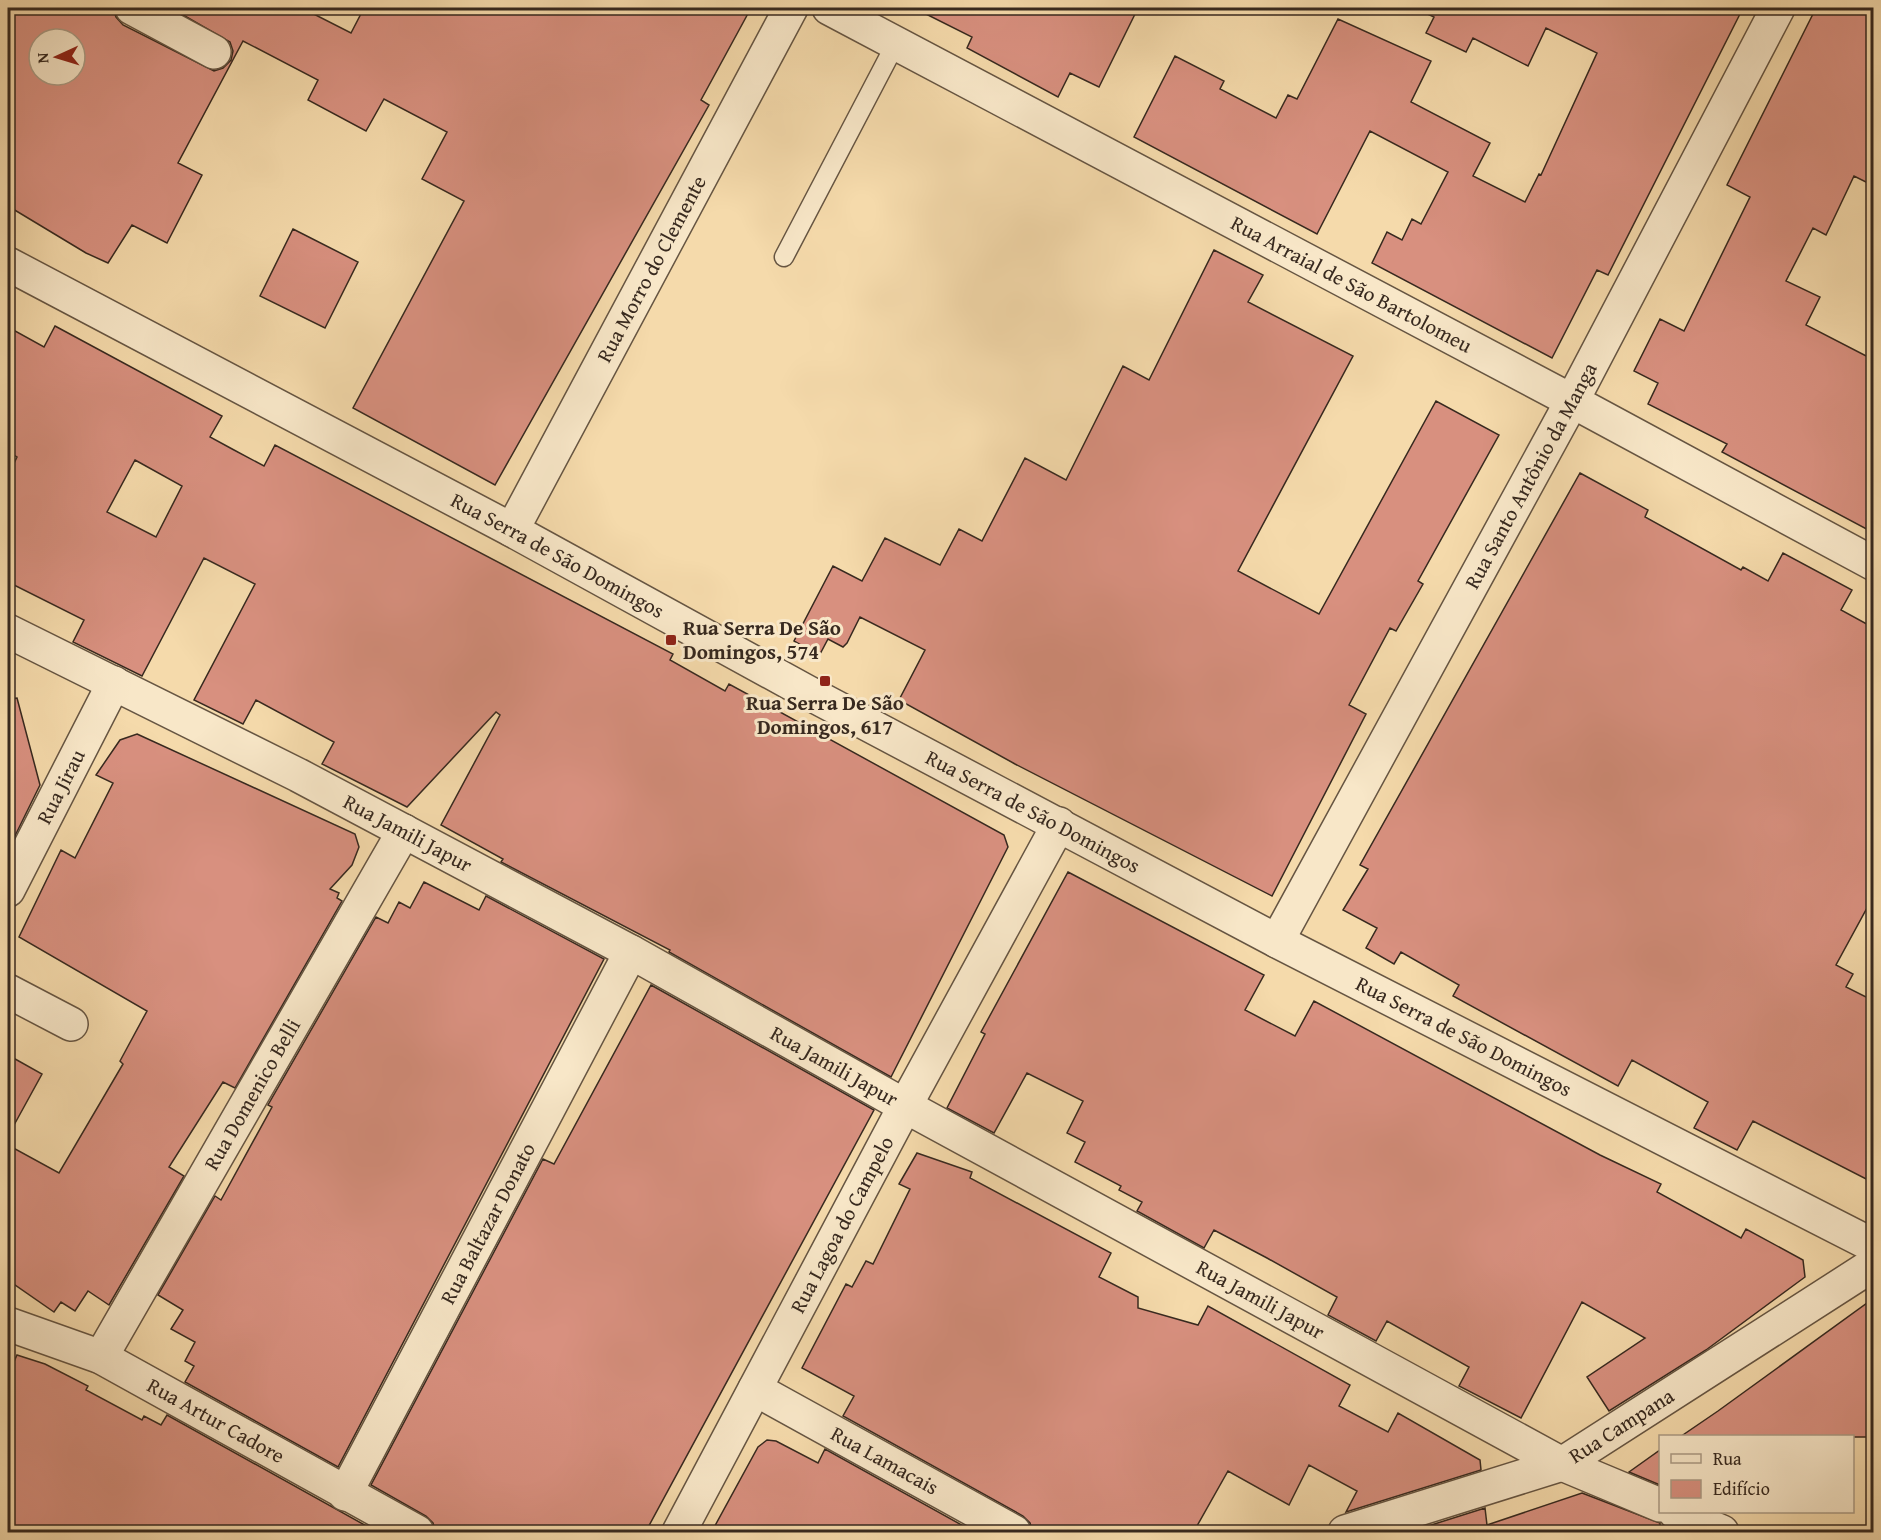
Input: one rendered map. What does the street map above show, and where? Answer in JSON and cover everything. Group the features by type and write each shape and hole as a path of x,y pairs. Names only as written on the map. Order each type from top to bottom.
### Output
{"street":[{"path":"132,8 214,52"},
{"name":"Rua Morro do Clemente","path":"512,530 791,8"},
{"name":"Rua Arraial de São Bartolomeu","path":"830,8 1572,401 1874,564"},
{"name":"Rua Santo Antônio da Manga","path":"1277,941 1572,401 1778,8"},
{"name":"Rua Serra de São Domingos","path":"8,264 512,530 807,692 1277,941 1874,1246"},
{"name":"Rua Jamili Japur","path":"8,631 298,775 631,952 905,1106 1562,1464 1659,1505"},
{"name":"Rua Jirau","path":"8,890 114,683"},
{"name":"Rua Lagoa do Campelo","path":"679,1533 905,1106 1059,824"},
{"name":"Rua Domenico Belli","path":"101,1357 404,831"},
{"name":"Rua Baltazar Donato","path":"345,1494 631,952"},
{"path":"8,991 71,1024"},
{"name":"Rua Campana","path":"1344,1533 1562,1464 1874,1264"},
{"name":"Rua Artur Cadore","path":"8,1324 101,1357 417,1533"},
{"name":"Rua Lamacais","path":"755,1389 1014,1533"},
{"path":"1677,1513 1722,1533"}],"lane":[{"path":"784,257 896,43"}],"building":[{"path":"8,8 113,8 116,17 123,25 214,71 223,68 231,60 233,51 230,42 171,8 302,8 351,33 364,8 751,8 701,100 709,105 495,485 353,408 464,201 422,179 447,132 384,99 366,131 308,100 318,80 243,41 178,163 202,175 167,243 132,225 108,263 86,253 8,206"},
{"path":"914,8 1138,8 1099,87 1070,73 1058,97 967,48 972,37"},
{"path":"1415,8 1743,8 1608,275 1597,270 1552,358 1372,263 1387,232 1402,240 1412,219 1421,224 1448,172 1370,131 1317,234 1134,137 1175,56 1224,81 1220,89 1276,118 1288,95 1297,99 1338,19 1431,61 1411,102 1490,143 1473,176 1525,202 1539,174 1541,175 1597,53 1546,28 1528,66 1473,38 1466,52 1426,33 1434,17"},
{"path":"1816,8 1874,8 1874,186 1854,176 1826,235 1813,228 1786,281 1820,297 1806,325 1874,360 1874,533 1722,452 1727,444 1648,404 1658,383 1634,371 1660,319 1684,331 1750,197 1727,185"},
{"path":"293,229 358,262 325,328 260,296"},
{"path":"1214,250 1263,275 1248,302 1353,356 1238,571 1319,614 1436,401 1499,435 1418,581 1423,584 1396,631 1390,628 1349,705 1366,714 1272,896 1015,764 899,700 925,650 860,617 843,647 828,639 819,656 794,641 833,566 862,581 885,538 940,565 959,529 982,541 1025,458 1066,480 1123,366 1149,380"},
{"path":"55,326 222,416 210,437 234,450 264,466 275,445 673,654 670,660 725,691 729,684 1004,835 1008,847 891,1077 669,952 670,950 501,862 503,859 441,825 500,715 496,712 407,807 322,764 334,742 256,700 243,724 194,700 255,584 204,558 142,676 73,642 84,620 8,582 8,476 17,457 8,451 8,327 44,347","holes":["135,460 182,486 156,537 107,512"]},
{"path":"1580,473 1648,510 1645,517 1741,570 1743,567 1768,581 1783,553 1852,590 1841,610 1874,628 1874,895 1836,965 1853,974 1846,987 1874,1001 1874,1183 1753,1121 1737,1150 1694,1128 1708,1102 1632,1060 1618,1086 1453,996 1459,985 1401,952 1394,964 1366,948 1377,928 1343,910 1368,869 1360,865"},
{"path":"17,698 40,785 8,850 8,699"},
{"path":"137,734 355,834 359,847 352,865 330,889 339,893 337,898 342,901 235,1088 223,1082 169,1167 184,1176 109,1305 88,1291 75,1311 61,1302 54,1312 8,1280 8,1145 59,1173 123,1064 120,1061 147,1011 19,937 61,850 75,858 113,783 96,775 120,740"},
{"path":"1068,872 1264,975 1245,1010 1295,1036 1314,1001 1600,1155 1661,1184 1657,1192 1741,1238 1746,1229 1803,1260 1805,1277 1706,1350 1609,1411 1587,1377 1645,1338 1582,1302 1521,1418 1459,1386 1469,1367 1387,1321 1376,1341 1328,1315 1337,1297 1267,1258 1214,1230 1204,1248 1137,1211 1142,1202 1119,1190 1121,1186 1075,1162 1085,1142 1067,1133 1083,1101 1027,1073 994,1133 947,1108 985,1034 981,1032"},
{"path":"424,882 479,910 486,896 604,959 338,1467 185,1382 194,1366 185,1361 195,1342 171,1329 183,1310 158,1295 215,1196 221,1200 272,1107 268,1105 376,917 388,923 399,902 410,908"},
{"path":"651,985 874,1110 645,1533 436,1533 433,1523 426,1516 371,1485 543,1159 554,1164"},
{"path":"8,1055 42,1074 8,1136"},
{"path":"917,1153 972,1172 970,1178 1111,1253 1099,1277 1138,1297 1138,1308 1198,1325 1208,1306 1350,1385 1339,1406 1388,1432 1398,1413 1480,1460 1481,1470 1346,1512 1357,1491 1309,1465 1289,1505 1228,1471 1193,1533 1033,1533 1030,1523 1023,1516 843,1416 854,1396 802,1368 846,1284 852,1287 866,1261 873,1264 910,1189 899,1184"},
{"path":"1874,1298 1874,1437 1683,1435"},
{"path":"17,1355 45,1364 88,1386 86,1390 142,1420 144,1416 161,1425 167,1415 379,1533 8,1533 8,1375"},
{"path":"767,1440 776,1441 818,1463 825,1449 976,1533 711,1533 758,1447"},
{"path":"1659,1451 1659,1485 1629,1472"},
{"path":"1582,1493 1660,1523 1660,1533 1406,1533 1485,1508 1487,1525"}],"place":[{"name":"Rua Serra De São Domingos, 574","path":"671,640"},
{"name":"Rua Serra De São Domingos, 617","path":"825,681"}]}
